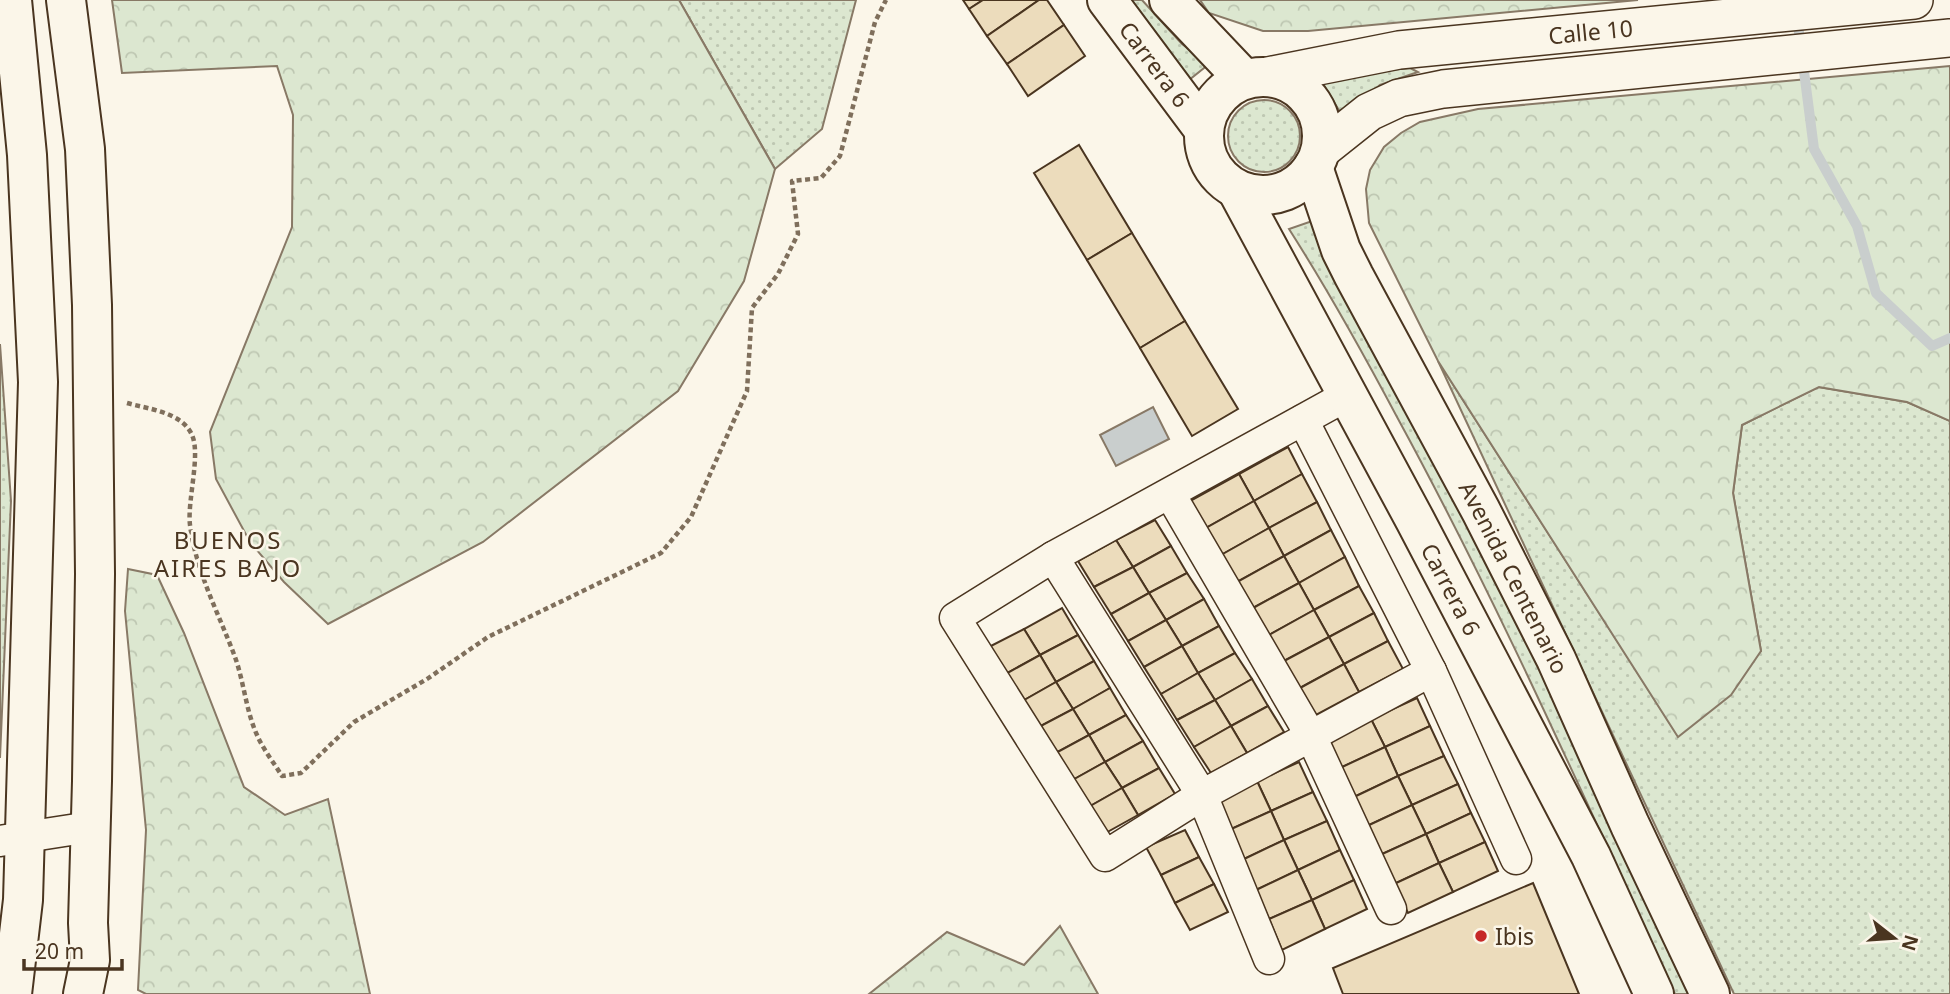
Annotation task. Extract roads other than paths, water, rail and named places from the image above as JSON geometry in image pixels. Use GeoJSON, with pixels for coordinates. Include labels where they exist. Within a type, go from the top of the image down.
{"type":"FeatureCollection","features":[{"type":"Feature","properties":{"kind":"main road"},"geometry":{"type":"LineString","coordinates":[[12,0],[27,155],[38,382],[13,839],[23,900],[12,994]]}},
{"type":"Feature","properties":{"kind":"main road"},"geometry":{"type":"LineString","coordinates":[[66,0],[85,149],[93,305],[95,574],[87,977]]}},
{"type":"Feature","properties":{"kind":"main road","name":"Carrera 6"},"geometry":{"type":"LineString","coordinates":[[1107,0],[1204,130]]}},
{"type":"Feature","properties":{"kind":"main road"},"geometry":{"type":"LineString","coordinates":[[1169,0],[1256,78]]}},
{"type":"Feature","properties":{"kind":"main road"},"geometry":{"type":"LineString","coordinates":[[1256,78],[1285,81],[1300,89],[1312,102],[1320,117],[1322,134],[1317,159],[1302,181],[1279,192],[1254,195],[1237,190],[1222,180],[1211,166],[1205,149],[1204,130],[1216,99],[1229,88],[1256,78]]}},
{"type":"Feature","properties":{"kind":"main road","name":"Avenida Centenario"},"geometry":{"type":"LineString","coordinates":[[1317,159],[1346,259],[1556,659],[1710,994]]}},
{"type":"Feature","properties":{"kind":"main road","name":"Carrera 6"},"geometry":{"type":"LineString","coordinates":[[1237,190],[1591,856],[1654,994]]}},
{"type":"Feature","properties":{"kind":"street","name":"Calle 10"},"geometry":{"type":"LineString","coordinates":[[1256,78],[1399,50],[1914,0]]}},
{"type":"Feature","properties":{"kind":"street","name":"Calle 10"},"geometry":{"type":"LineString","coordinates":[[1317,159],[1369,112],[1399,99],[1443,89],[1950,38]]}},
{"type":"Feature","properties":{"kind":"street"},"geometry":{"type":"LineString","coordinates":[[1346,396],[1053,557],[955,618],[1105,856],[1202,795],[1431,671]]}},
{"type":"Feature","properties":{"kind":"street"},"geometry":{"type":"LineString","coordinates":[[1303,420],[1431,671],[1516,859]]}},
{"type":"Feature","properties":{"kind":"street"},"geometry":{"type":"LineString","coordinates":[[1170,494],[1311,736],[1391,909]]}},
{"type":"Feature","properties":{"kind":"street"},"geometry":{"type":"LineString","coordinates":[[1053,557],[1202,795],[1269,959]]}},
{"type":"Feature","properties":{"kind":"street"},"geometry":{"type":"LineString","coordinates":[[13,839],[90,827]]}},
{"type":"Feature","properties":{"kind":"waterway"},"geometry":{"type":"LineString","coordinates":[[1797,17],[1814,149],[1857,226],[1876,293],[1932,346],[1950,338]]}},
{"type":"Feature","properties":{"kind":"place","name":"Ibis"},"geometry":{"type":"Point","coordinates":[1481,936]}},
{"type":"Feature","properties":{"kind":"district","name":"BUENOS AIRES BAJO"},"geometry":{"type":"Point","coordinates":[228,553]}}]}
